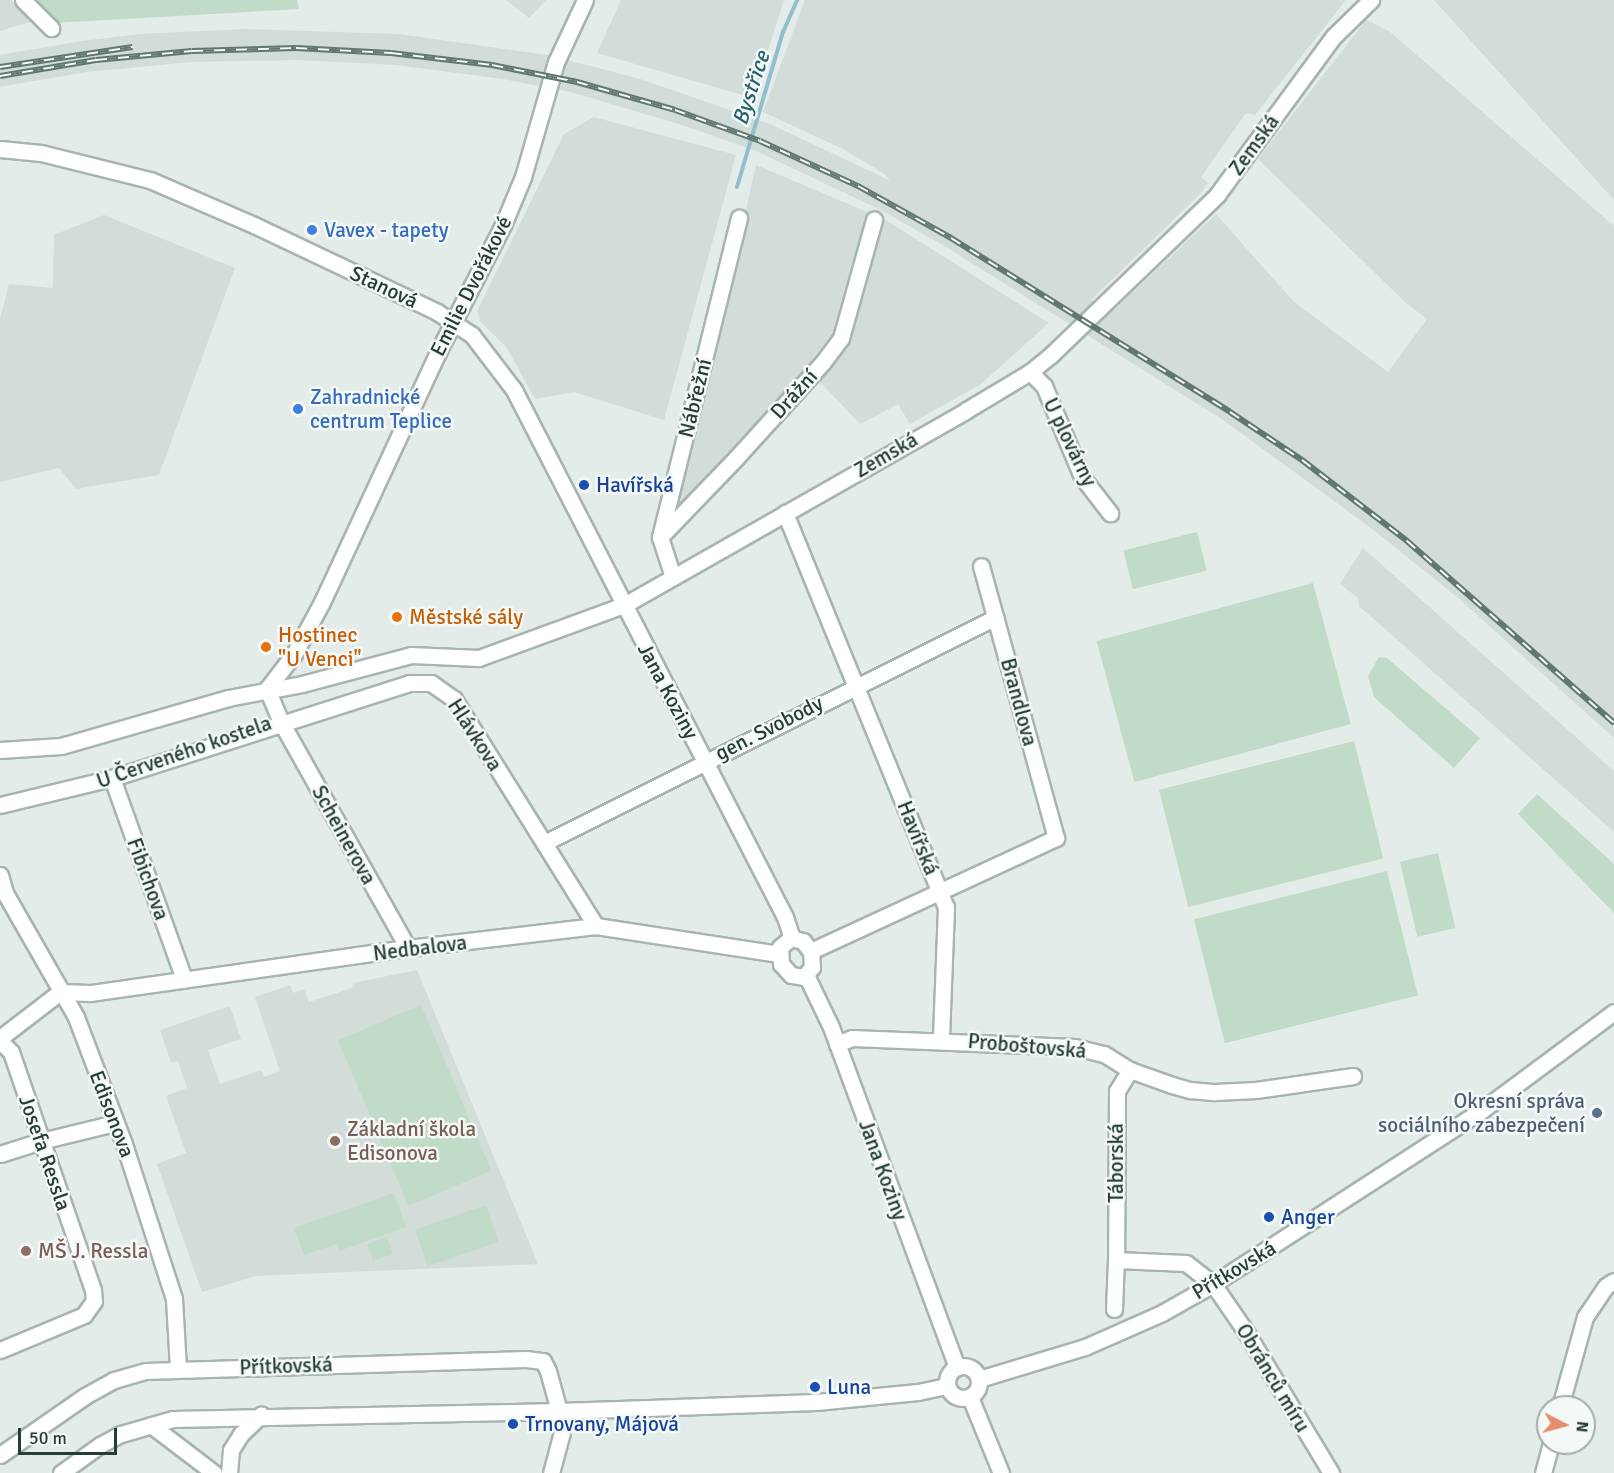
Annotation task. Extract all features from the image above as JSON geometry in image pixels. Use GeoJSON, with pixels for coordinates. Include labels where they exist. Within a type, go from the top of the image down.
{"type":"FeatureCollection","features":[{"type":"Feature","properties":{"kind":"street"},"geometry":{"type":"LineString","coordinates":[[23,0],[51,28]]}},
{"type":"Feature","properties":{"kind":"street","name":"Emilie Dvořákové"},"geometry":{"type":"LineString","coordinates":[[267,689],[294,654],[322,602],[438,352],[513,202],[556,62],[585,0]]}},
{"type":"Feature","properties":{"kind":"street","name":"Zemská"},"geometry":{"type":"LineString","coordinates":[[267,689],[319,680],[411,656],[479,658],[624,605],[1030,372],[1088,322],[1217,195],[1334,36],[1371,0]]}},
{"type":"Feature","properties":{"kind":"street","name":"Stanová"},"geometry":{"type":"LineString","coordinates":[[0,149],[52,155],[150,180],[254,225],[455,322],[483,346],[514,390],[624,605]]}},
{"type":"Feature","properties":{"kind":"street","name":"Nábřežní"},"geometry":{"type":"LineString","coordinates":[[660,537],[739,218]]}},
{"type":"Feature","properties":{"kind":"street","name":"Drážní"},"geometry":{"type":"LineString","coordinates":[[660,537],[736,458],[823,362],[841,338],[874,220]]}},
{"type":"Feature","properties":{"kind":"street","name":"U plovárny"},"geometry":{"type":"LineString","coordinates":[[1030,372],[1044,386],[1082,477],[1110,513]]}},
{"type":"Feature","properties":{"kind":"street","name":"Havířská"},"geometry":{"type":"LineString","coordinates":[[785,513],[946,907],[941,1040]]}},
{"type":"Feature","properties":{"kind":"street"},"geometry":{"type":"LineString","coordinates":[[660,537],[673,577]]}},
{"type":"Feature","properties":{"kind":"street","name":"Brandlova"},"geometry":{"type":"LineString","coordinates":[[939,891],[1056,838],[981,566]]}},
{"type":"Feature","properties":{"kind":"street","name":"Jana Koziny"},"geometry":{"type":"LineString","coordinates":[[624,605],[785,917],[792,938]]}},
{"type":"Feature","properties":{"kind":"street","name":"gen. Svobody"},"geometry":{"type":"LineString","coordinates":[[544,843],[856,684],[996,617]]}},
{"type":"Feature","properties":{"kind":"street","name":"Hlávkova"},"geometry":{"type":"LineString","coordinates":[[281,722],[408,683],[431,683],[454,699],[596,926]]}},
{"type":"Feature","properties":{"kind":"street","name":"U Červeného kostela"},"geometry":{"type":"LineString","coordinates":[[0,750],[61,746],[267,689],[281,722],[112,778],[0,805]]}},
{"type":"Feature","properties":{"kind":"street","name":"Scheinerova"},"geometry":{"type":"LineString","coordinates":[[281,722],[408,948]]}},
{"type":"Feature","properties":{"kind":"street","name":"Fibichova"},"geometry":{"type":"LineString","coordinates":[[112,778],[184,979]]}},
{"type":"Feature","properties":{"kind":"street","name":"Edisonova"},"geometry":{"type":"LineString","coordinates":[[0,876],[3,894],[76,1017],[124,1144],[174,1299],[178,1368]]}},
{"type":"Feature","properties":{"kind":"street"},"geometry":{"type":"LineString","coordinates":[[811,951],[939,891]]}},
{"type":"Feature","properties":{"kind":"street","name":"Nedbalova"},"geometry":{"type":"LineString","coordinates":[[60,992],[90,993],[408,948],[596,926],[779,954]]}},
{"type":"Feature","properties":{"kind":"street"},"geometry":{"type":"LineString","coordinates":[[792,938],[803,941],[811,951],[812,967],[806,975],[798,977],[788,973],[782,966],[779,954],[783,942],[792,938]]}},
{"type":"Feature","properties":{"kind":"street","name":"Jana Koziny"},"geometry":{"type":"LineString","coordinates":[[806,975],[837,1044],[957,1367]]}},
{"type":"Feature","properties":{"kind":"street"},"geometry":{"type":"LineString","coordinates":[[0,1040],[60,992]]}},
{"type":"Feature","properties":{"kind":"street","name":"Přítkovská"},"geometry":{"type":"LineString","coordinates":[[979,1379],[1085,1347],[1162,1313],[1214,1284],[1482,1110],[1614,1012]]}},
{"type":"Feature","properties":{"kind":"street","name":"Proboštovská"},"geometry":{"type":"LineString","coordinates":[[837,1044],[852,1038],[1075,1047],[1104,1054],[1130,1070],[1190,1090],[1215,1092],[1256,1090],[1353,1076]]}},
{"type":"Feature","properties":{"kind":"street","name":"Josefa Ressla"},"geometry":{"type":"LineString","coordinates":[[0,1040],[11,1052],[93,1290],[94,1301],[84,1315],[0,1350]]}},
{"type":"Feature","properties":{"kind":"street","name":"Táborská"},"geometry":{"type":"LineString","coordinates":[[1114,1309],[1117,1091],[1130,1070]]}},
{"type":"Feature","properties":{"kind":"street"},"geometry":{"type":"LineString","coordinates":[[0,1154],[41,1141],[115,1123]]}},
{"type":"Feature","properties":{"kind":"street"},"geometry":{"type":"LineString","coordinates":[[1116,1260],[1186,1263],[1214,1284]]}},
{"type":"Feature","properties":{"kind":"street"},"geometry":{"type":"LineString","coordinates":[[1563,1395],[1585,1317],[1606,1287],[1614,1281]]}},
{"type":"Feature","properties":{"kind":"street","name":"Obránců míru"},"geometry":{"type":"LineString","coordinates":[[1214,1284],[1332,1473]]}},
{"type":"Feature","properties":{"kind":"street","name":"Přítkovská"},"geometry":{"type":"LineString","coordinates":[[0,1455],[85,1396],[114,1380],[146,1371],[178,1368],[526,1359],[543,1361],[559,1411]]}},
{"type":"Feature","properties":{"kind":"street"},"geometry":{"type":"LineString","coordinates":[[957,1367],[973,1369],[979,1379],[978,1389],[970,1397],[954,1396],[947,1386],[948,1375],[957,1367]]}},
{"type":"Feature","properties":{"kind":"street"},"geometry":{"type":"LineString","coordinates":[[61,1473],[100,1445],[121,1434],[173,1419],[261,1415],[559,1411],[816,1402],[918,1392],[947,1386]]}},
{"type":"Feature","properties":{"kind":"street"},"geometry":{"type":"LineString","coordinates":[[970,1397],[1001,1473]]}},
{"type":"Feature","properties":{"kind":"street"},"geometry":{"type":"LineString","coordinates":[[551,1473],[562,1432],[559,1411]]}},
{"type":"Feature","properties":{"kind":"street"},"geometry":{"type":"LineString","coordinates":[[229,1473],[231,1450],[240,1434],[261,1415]]}},
{"type":"Feature","properties":{"kind":"street"},"geometry":{"type":"LineString","coordinates":[[151,1425],[214,1473]]}},
{"type":"Feature","properties":{"kind":"street"},"geometry":{"type":"LineString","coordinates":[[1542,1473],[1547,1455]]}},
{"type":"Feature","properties":{"kind":"shaded area"},"geometry":{"type":"Polygon","coordinates":[[[0,0],[11,0],[33,21],[0,31],[0,0]]]}},
{"type":"Feature","properties":{"kind":"shaded area"},"geometry":{"type":"Polygon","coordinates":[[[506,0],[546,0],[529,18],[506,0]]]}},
{"type":"Feature","properties":{"kind":"shaded area"},"geometry":{"type":"Polygon","coordinates":[[[621,0],[784,0],[753,98],[597,53],[621,0]]]}},
{"type":"Feature","properties":{"kind":"shaded area"},"geometry":{"type":"Polygon","coordinates":[[[805,0],[1346,0],[1255,115],[1246,113],[1201,177],[1208,183],[1201,193],[1091,300],[1111,313],[1216,214],[1293,301],[1388,372],[1427,319],[1406,303],[1258,159],[1366,20],[1389,31],[1614,226],[1614,738],[1457,597],[1371,528],[1223,420],[946,247],[881,210],[756,151],[682,125],[571,92],[503,79],[396,65],[297,60],[192,62],[86,72],[0,87],[0,55],[82,41],[140,34],[245,29],[399,34],[547,55],[637,78],[768,123],[891,181],[883,173],[843,149],[763,112],[805,0]]]}},
{"type":"Feature","properties":{"kind":"shaded area"},"geometry":{"type":"Polygon","coordinates":[[[1434,0],[1614,0],[1614,200],[1434,0]]]}},
{"type":"Feature","properties":{"kind":"shaded area"},"geometry":{"type":"Polygon","coordinates":[[[594,117],[736,155],[664,420],[574,392],[535,399],[507,348],[480,321],[477,311],[564,134],[594,117]]]}},
{"type":"Feature","properties":{"kind":"shaded area"},"geometry":{"type":"Polygon","coordinates":[[[756,165],[867,212],[832,334],[783,396],[679,505],[676,504],[713,357],[756,165]]]}},
{"type":"Feature","properties":{"kind":"shaded area"},"geometry":{"type":"Polygon","coordinates":[[[104,215],[235,268],[159,475],[76,489],[59,468],[0,482],[0,319],[9,284],[53,288],[54,235],[104,215]]]}},
{"type":"Feature","properties":{"kind":"shaded area"},"geometry":{"type":"Polygon","coordinates":[[[884,219],[1049,323],[981,384],[910,424],[898,404],[860,424],[818,380],[848,344],[884,219]]]}},
{"type":"Feature","properties":{"kind":"shaded area"},"geometry":{"type":"Polygon","coordinates":[[[1363,548],[1614,771],[1614,832],[1359,606],[1358,598],[1340,584],[1363,548]]]}},
{"type":"Feature","properties":{"kind":"shaded area","name":"Základní škola Edisonova"},"geometry":{"type":"Polygon","coordinates":[[[417,970],[538,1264],[256,1276],[202,1292],[157,1164],[186,1153],[167,1099],[168,1095],[187,1088],[178,1061],[171,1063],[160,1030],[230,1006],[241,1039],[208,1050],[220,1084],[261,1070],[264,1077],[280,1071],[255,997],[290,985],[293,993],[304,989],[309,1002],[352,988],[353,983],[417,970]]]}},
{"type":"Feature","properties":{"kind":"green space"},"geometry":{"type":"Polygon","coordinates":[[[29,0],[297,0],[299,9],[54,23],[29,0]]]}},
{"type":"Feature","properties":{"kind":"green space"},"geometry":{"type":"Polygon","coordinates":[[[1197,532],[1207,571],[1133,589],[1123,550],[1197,532]]]}},
{"type":"Feature","properties":{"kind":"green space"},"geometry":{"type":"Polygon","coordinates":[[[1313,583],[1351,724],[1134,782],[1097,641],[1313,583]]]}},
{"type":"Feature","properties":{"kind":"green space"},"geometry":{"type":"Polygon","coordinates":[[[1379,657],[1387,658],[1480,738],[1454,768],[1374,697],[1368,676],[1379,657]]]}},
{"type":"Feature","properties":{"kind":"green space"},"geometry":{"type":"Polygon","coordinates":[[[1354,741],[1383,858],[1188,907],[1159,790],[1354,741]]]}},
{"type":"Feature","properties":{"kind":"green space"},"geometry":{"type":"Polygon","coordinates":[[[1537,794],[1614,864],[1614,913],[1518,814],[1537,794]]]}},
{"type":"Feature","properties":{"kind":"green space"},"geometry":{"type":"Polygon","coordinates":[[[1438,853],[1455,928],[1417,937],[1400,862],[1438,853]]]}},
{"type":"Feature","properties":{"kind":"green space"},"geometry":{"type":"Polygon","coordinates":[[[1387,871],[1418,995],[1225,1043],[1194,919],[1387,871]]]}},
{"type":"Feature","properties":{"kind":"green space"},"geometry":{"type":"Polygon","coordinates":[[[421,1005],[491,1171],[408,1206],[338,1040],[421,1005]]]}},
{"type":"Feature","properties":{"kind":"green space"},"geometry":{"type":"Polygon","coordinates":[[[394,1193],[406,1227],[339,1251],[336,1244],[304,1255],[294,1228],[394,1193]]]}},
{"type":"Feature","properties":{"kind":"green space"},"geometry":{"type":"Polygon","coordinates":[[[486,1205],[499,1242],[428,1266],[415,1229],[486,1205]]]}},
{"type":"Feature","properties":{"kind":"green space"},"geometry":{"type":"Polygon","coordinates":[[[387,1237],[393,1254],[373,1261],[367,1244],[387,1237]]]}},
{"type":"Feature","properties":{"kind":"waterway","name":"Bystřice"},"geometry":{"type":"LineString","coordinates":[[737,187],[783,32],[797,0]]}},
{"type":"Feature","properties":{"kind":"railway"},"geometry":{"type":"LineString","coordinates":[[0,67],[132,47]]}},
{"type":"Feature","properties":{"kind":"railway"},"geometry":{"type":"LineString","coordinates":[[0,76],[96,60],[192,51],[296,48],[391,53],[492,65],[577,82],[675,110],[760,141],[858,186],[951,238],[1230,412],[1302,460],[1407,541],[1614,723]]}},
{"type":"Feature","properties":{"kind":"place","name":"Vavex - tapety"},"geometry":{"type":"Point","coordinates":[312,230]}},
{"type":"Feature","properties":{"kind":"place","name":"Zahradnické centrum Teplice"},"geometry":{"type":"Point","coordinates":[298,409]}},
{"type":"Feature","properties":{"kind":"place","name":"Havířská"},"geometry":{"type":"Point","coordinates":[584,485]}},
{"type":"Feature","properties":{"kind":"place","name":"Městské sály"},"geometry":{"type":"Point","coordinates":[397,617]}},
{"type":"Feature","properties":{"kind":"place","name":"Hostinec \"U Venci\""},"geometry":{"type":"Point","coordinates":[266,647]}},
{"type":"Feature","properties":{"kind":"place","name":"Okresní správa sociálního zabezpečení"},"geometry":{"type":"Point","coordinates":[1597,1113]}},
{"type":"Feature","properties":{"kind":"place","name":"Základní škola Edisonova"},"geometry":{"type":"Point","coordinates":[335,1141]}},
{"type":"Feature","properties":{"kind":"place","name":"Anger"},"geometry":{"type":"Point","coordinates":[1269,1217]}},
{"type":"Feature","properties":{"kind":"place","name":"MŠ J. Ressla"},"geometry":{"type":"Point","coordinates":[26,1251]}},
{"type":"Feature","properties":{"kind":"place","name":"Luna"},"geometry":{"type":"Point","coordinates":[815,1387]}},
{"type":"Feature","properties":{"kind":"place","name":"Trnovany, Májová"},"geometry":{"type":"Point","coordinates":[513,1424]}}]}
